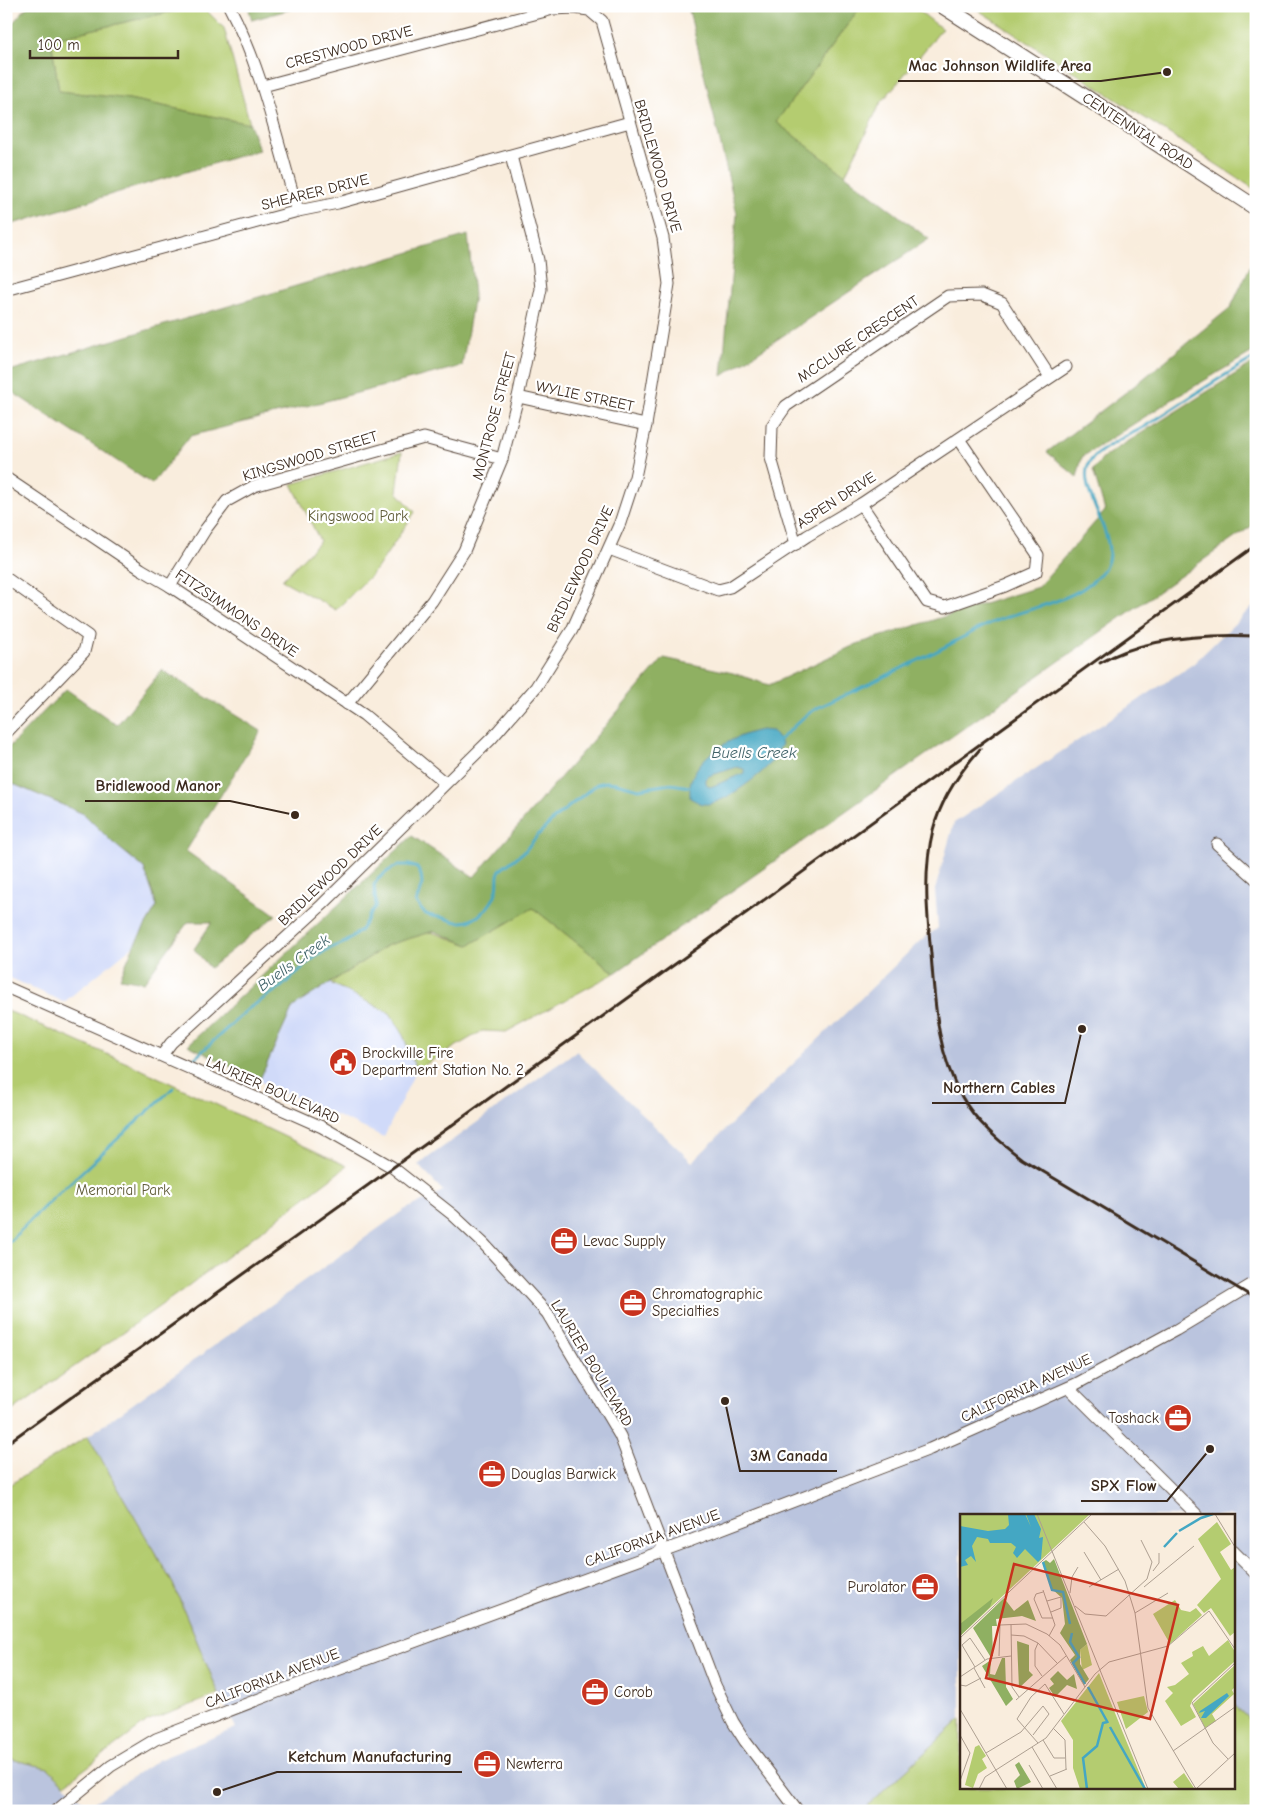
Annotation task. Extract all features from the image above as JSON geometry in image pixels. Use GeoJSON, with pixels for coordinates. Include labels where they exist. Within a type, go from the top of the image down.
{"type":"FeatureCollection","features":[{"type":"Feature","properties":{"kind":"main road","name":"CENTENNIAL ROAD"},"geometry":{"type":"LineString","coordinates":[[943,6],[1256,208]]}},
{"type":"Feature","properties":{"kind":"street"},"geometry":{"type":"LineString","coordinates":[[229,6],[239,24],[263,86],[298,211]]}},
{"type":"Feature","properties":{"kind":"street","name":"CRESTWOOD DRIVE"},"geometry":{"type":"LineString","coordinates":[[263,86],[553,9],[574,8],[589,10]]}},
{"type":"Feature","properties":{"kind":"street","name":"BRIDLEWOOD DRIVE"},"geometry":{"type":"LineString","coordinates":[[162,1055],[171,1043],[322,905],[492,738],[536,687],[572,630],[620,523],[635,477],[646,425],[669,284],[663,238],[602,21],[589,10]]}},
{"type":"Feature","properties":{"kind":"street","name":"SHEARER DRIVE"},"geometry":{"type":"LineString","coordinates":[[6,290],[298,211],[338,203],[630,122]]}},
{"type":"Feature","properties":{"kind":"street","name":"MONTROSE STREET"},"geometry":{"type":"LineString","coordinates":[[347,704],[432,600],[464,551],[502,459],[518,397],[541,289],[538,260],[511,156]]}},
{"type":"Feature","properties":{"kind":"street","name":"MCCLURE CRESCENT"},"geometry":{"type":"LineString","coordinates":[[796,544],[771,458],[772,426],[786,406],[948,296],[982,295],[1002,303],[1050,377]]}},
{"type":"Feature","properties":{"kind":"street","name":"ASPEN DRIVE"},"geometry":{"type":"LineString","coordinates":[[608,549],[718,590],[738,584],[743,578],[861,504],[1066,367]]}},
{"type":"Feature","properties":{"kind":"street","name":"WYLIE STREET"},"geometry":{"type":"LineString","coordinates":[[518,397],[646,425]]}},
{"type":"Feature","properties":{"kind":"street","name":"KINGSWOOD STREET"},"geometry":{"type":"LineString","coordinates":[[170,586],[205,530],[227,501],[254,486],[424,438],[502,459]]}},
{"type":"Feature","properties":{"kind":"street"},"geometry":{"type":"LineString","coordinates":[[861,504],[926,602],[945,607],[1005,586],[1036,572],[1038,554],[959,438]]}},
{"type":"Feature","properties":{"kind":"street","name":"FITZSIMMONS DRIVE"},"geometry":{"type":"LineString","coordinates":[[6,478],[364,715],[445,783]]}},
{"type":"Feature","properties":{"kind":"street"},"geometry":{"type":"LineString","coordinates":[[6,578],[88,636],[84,652],[6,733]]}},
{"type":"Feature","properties":{"kind":"street"},"geometry":{"type":"LineString","coordinates":[[1217,844],[1256,879]]}},
{"type":"Feature","properties":{"kind":"street","name":"LAURIER BOULEVARD"},"geometry":{"type":"LineString","coordinates":[[6,987],[322,1127],[392,1167],[445,1209],[484,1244],[547,1313],[620,1436],[715,1685],[733,1722],[798,1811]]}},
{"type":"Feature","properties":{"kind":"street","name":"CALIFORNIA AVENUE"},"geometry":{"type":"LineString","coordinates":[[56,1811],[111,1766],[156,1739],[280,1690],[663,1550],[930,1449],[1069,1388],[1176,1330],[1256,1282]]}},
{"type":"Feature","properties":{"kind":"street"},"geometry":{"type":"LineString","coordinates":[[1069,1388],[1196,1514]]}},
{"type":"Feature","properties":{"kind":"street"},"geometry":{"type":"LineString","coordinates":[[1234,1552],[1256,1574]]}},
{"type":"Feature","properties":{"kind":"shaded area"},"geometry":{"type":"Polygon","coordinates":[[[1256,603],[1256,1811],[6,1811],[6,1758],[48,1768],[88,1806],[158,1760],[236,1728],[219,1694],[173,1584],[88,1436],[404,1210],[443,1191],[418,1165],[576,1051],[692,1162],[920,941],[938,928],[935,890],[954,823],[1193,664],[1256,603]]]}},
{"type":"Feature","properties":{"kind":"shaded area"},"geometry":{"type":"Polygon","coordinates":[[[6,781],[84,814],[144,868],[157,906],[134,945],[64,1002],[6,976],[6,781]]]}},
{"type":"Feature","properties":{"kind":"shaded area"},"geometry":{"type":"Polygon","coordinates":[[[330,983],[390,1013],[402,1032],[416,1070],[384,1137],[259,1081],[293,1007],[330,983]]]}},
{"type":"Feature","properties":{"kind":"green space"},"geometry":{"type":"Polygon","coordinates":[[[28,6],[196,6],[51,39],[59,91],[129,99],[250,124],[259,150],[6,226],[6,30],[28,6]]]}},
{"type":"Feature","properties":{"kind":"green space"},"geometry":{"type":"Polygon","coordinates":[[[202,6],[224,28],[250,124],[129,99],[59,91],[51,39],[202,6]]]}},
{"type":"Feature","properties":{"kind":"green space"},"geometry":{"type":"Polygon","coordinates":[[[248,6],[302,6],[252,20],[248,6]]]}},
{"type":"Feature","properties":{"kind":"green space"},"geometry":{"type":"Polygon","coordinates":[[[688,6],[861,6],[776,122],[929,239],[722,376],[737,214],[688,6]]]}},
{"type":"Feature","properties":{"kind":"green space"},"geometry":{"type":"Polygon","coordinates":[[[861,6],[913,6],[942,29],[880,104],[845,175],[776,122],[861,6]]]}},
{"type":"Feature","properties":{"kind":"green space"},"geometry":{"type":"Polygon","coordinates":[[[972,6],[1256,6],[1256,190],[972,6]]]}},
{"type":"Feature","properties":{"kind":"green space"},"geometry":{"type":"Polygon","coordinates":[[[468,235],[474,295],[462,366],[190,436],[152,484],[6,388],[6,372],[468,235]]]}},
{"type":"Feature","properties":{"kind":"green space"},"geometry":{"type":"Polygon","coordinates":[[[1256,254],[1256,350],[1168,402],[1082,457],[1077,477],[1047,452],[1138,383],[1231,307],[1256,254]]]}},
{"type":"Feature","properties":{"kind":"green space"},"geometry":{"type":"Polygon","coordinates":[[[1256,361],[1256,523],[615,973],[533,908],[469,945],[434,931],[388,945],[293,1007],[259,1081],[188,1045],[412,836],[474,877],[664,658],[733,673],[769,685],[857,644],[1038,587],[1105,511],[1093,470],[1105,456],[1256,361]]]}},
{"type":"Feature","properties":{"kind":"green space","name":"Kingswood Park"},"geometry":{"type":"Polygon","coordinates":[[[402,452],[397,492],[415,512],[376,570],[336,610],[282,580],[320,541],[292,484],[402,452]]]}},
{"type":"Feature","properties":{"kind":"green space"},"geometry":{"type":"Polygon","coordinates":[[[162,670],[261,731],[186,851],[276,915],[210,968],[194,949],[212,922],[188,922],[144,982],[120,978],[134,945],[157,906],[144,868],[112,842],[84,814],[6,781],[6,750],[66,689],[117,725],[162,670]]]}},
{"type":"Feature","properties":{"kind":"green space"},"geometry":{"type":"Polygon","coordinates":[[[533,908],[615,973],[506,1032],[482,1031],[416,1070],[402,1032],[390,1013],[330,983],[388,945],[431,932],[469,945],[533,908]]]}},
{"type":"Feature","properties":{"kind":"green space","name":"Memorial Park"},"geometry":{"type":"Polygon","coordinates":[[[6,1010],[134,1066],[347,1166],[184,1289],[6,1415],[6,1010]]]}},
{"type":"Feature","properties":{"kind":"green space"},"geometry":{"type":"Polygon","coordinates":[[[88,1436],[173,1584],[219,1694],[147,1722],[65,1784],[48,1768],[6,1758],[6,1487],[88,1436]]]}},
{"type":"Feature","properties":{"kind":"green space"},"geometry":{"type":"Polygon","coordinates":[[[1234,1705],[1256,1726],[1256,1811],[862,1811],[960,1720],[960,1790],[1234,1790],[1234,1705]]]}},
{"type":"Feature","properties":{"kind":"water","name":"Buells Creek"},"geometry":{"type":"Polygon","coordinates":[[[761,730],[772,731],[782,744],[770,764],[741,788],[723,799],[703,804],[690,798],[691,780],[703,760],[721,746],[751,732],[761,730]],[[737,767],[709,776],[706,779],[706,783],[709,787],[713,786],[744,773],[744,769],[737,767]]]}},
{"type":"Feature","properties":{"kind":"waterway"},"geometry":{"type":"LineString","coordinates":[[779,740],[805,716],[817,708],[919,660],[987,625],[1066,597],[1094,581],[1104,569],[1109,558],[1105,531],[1086,477],[1090,461],[1106,447],[1144,427],[1256,357]]}},
{"type":"Feature","properties":{"kind":"waterway","name":"Buells Creek"},"geometry":{"type":"LineString","coordinates":[[194,1059],[248,1009],[281,987],[311,960],[328,949],[346,942],[361,930],[376,905],[374,885],[388,871],[399,865],[409,865],[417,868],[421,875],[422,884],[416,902],[422,911],[431,916],[457,922],[466,922],[483,912],[492,901],[497,889],[500,870],[525,851],[556,817],[597,784],[606,782],[616,783],[639,789],[670,784],[691,787]]}},
{"type":"Feature","properties":{"kind":"waterway","name":"Buells Creek"},"geometry":{"type":"LineString","coordinates":[[6,1245],[48,1203],[173,1088]]}},
{"type":"Feature","properties":{"kind":"railway"},"geometry":{"type":"LineString","coordinates":[[6,1444],[448,1128],[1256,545]]}},
{"type":"Feature","properties":{"kind":"railway"},"geometry":{"type":"LineString","coordinates":[[1100,663],[1136,648],[1176,639],[1256,636]]}},
{"type":"Feature","properties":{"kind":"railway"},"geometry":{"type":"LineString","coordinates":[[980,749],[958,777],[936,819],[930,845],[927,876],[928,923],[939,1028],[947,1063],[962,1097],[981,1123],[1022,1159],[1256,1299]]}},
{"type":"Feature","properties":{"kind":"place","name":"Mac Johnson Wildlife Area"},"geometry":{"type":"Point","coordinates":[1167,72]}},
{"type":"Feature","properties":{"kind":"place","name":"Bridlewood Manor"},"geometry":{"type":"Point","coordinates":[295,815]}},
{"type":"Feature","properties":{"kind":"place","name":"Northern Cables"},"geometry":{"type":"Point","coordinates":[1082,1029]}},
{"type":"Feature","properties":{"kind":"place","name":"Brockville Fire Department Station No. 2"},"geometry":{"type":"Point","coordinates":[343,1062]}},
{"type":"Feature","properties":{"kind":"place","name":"Levac Supply"},"geometry":{"type":"Point","coordinates":[564,1241]}},
{"type":"Feature","properties":{"kind":"place","name":"Chromatographic Specialties"},"geometry":{"type":"Point","coordinates":[633,1303]}},
{"type":"Feature","properties":{"kind":"place","name":"3M Canada"},"geometry":{"type":"Point","coordinates":[725,1401]}},
{"type":"Feature","properties":{"kind":"place","name":"Toshack"},"geometry":{"type":"Point","coordinates":[1178,1418]}},
{"type":"Feature","properties":{"kind":"place","name":"SPX Flow"},"geometry":{"type":"Point","coordinates":[1210,1449]}},
{"type":"Feature","properties":{"kind":"place","name":"Douglas Barwick"},"geometry":{"type":"Point","coordinates":[492,1474]}},
{"type":"Feature","properties":{"kind":"place","name":"Purolator"},"geometry":{"type":"Point","coordinates":[925,1587]}},
{"type":"Feature","properties":{"kind":"place","name":"Corob"},"geometry":{"type":"Point","coordinates":[595,1692]}},
{"type":"Feature","properties":{"kind":"place","name":"Newterra"},"geometry":{"type":"Point","coordinates":[487,1764]}},
{"type":"Feature","properties":{"kind":"place","name":"Ketchum Manufacturing"},"geometry":{"type":"Point","coordinates":[217,1792]}}]}
